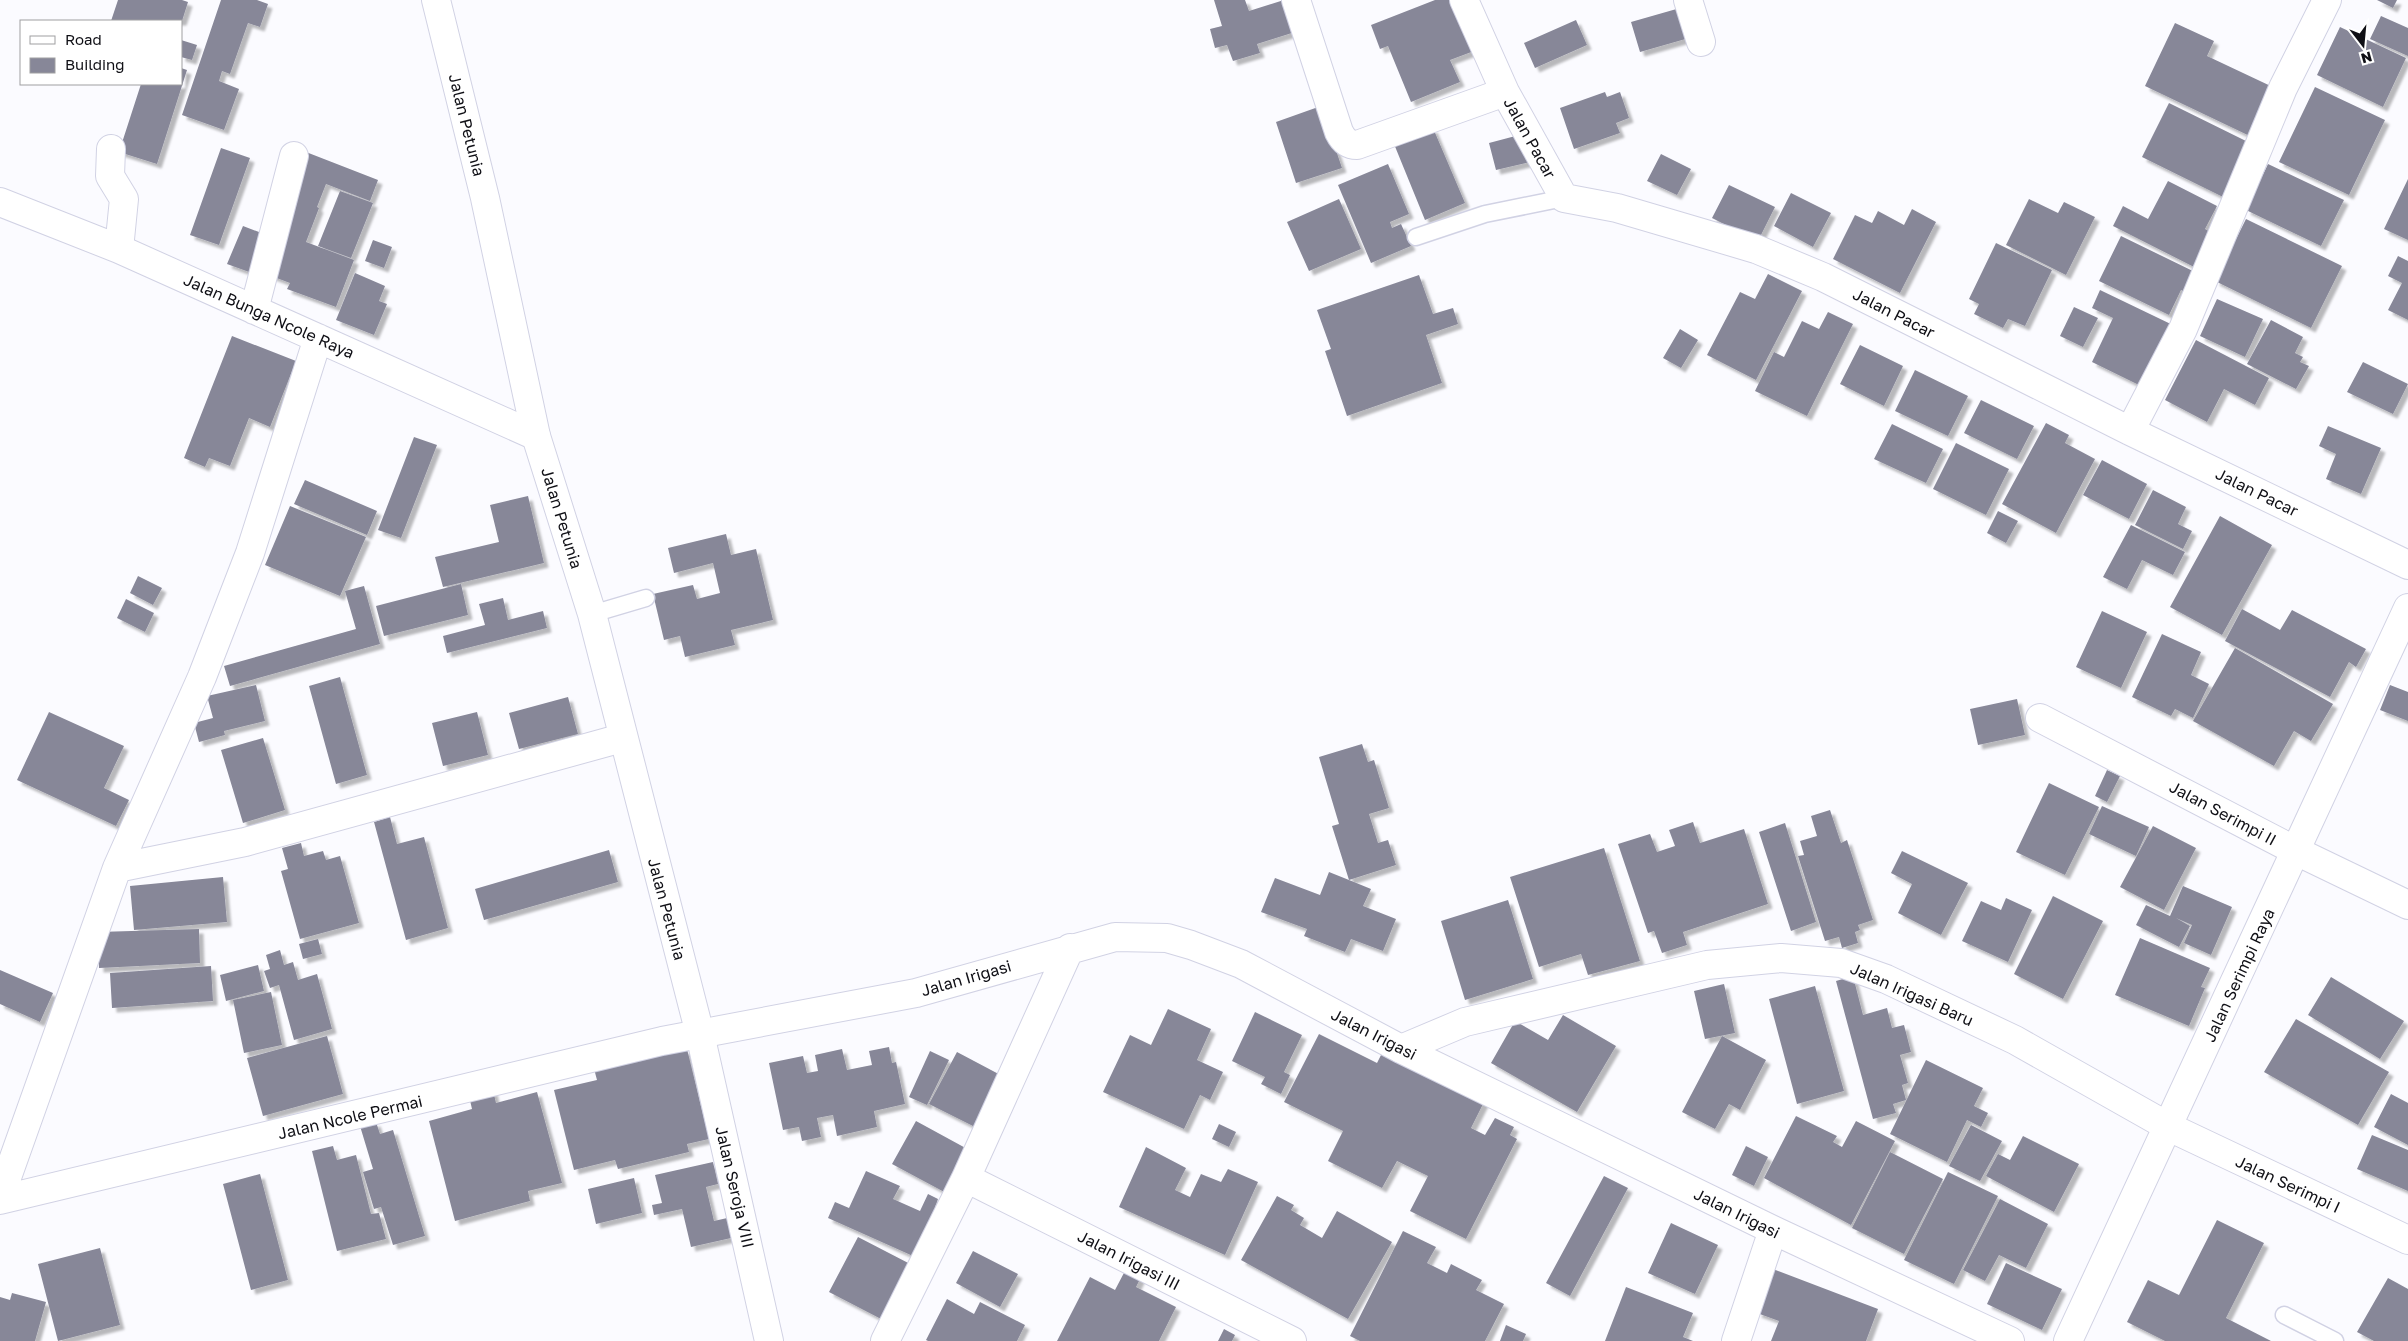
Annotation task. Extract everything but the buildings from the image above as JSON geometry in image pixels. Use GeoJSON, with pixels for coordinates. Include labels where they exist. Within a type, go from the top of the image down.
{"type":"FeatureCollection","features":[{"type":"Feature","properties":{"kind":"street","name":"Jalan Petunia"},"geometry":{"type":"LineString","coordinates":[[436,0],[485,198],[536,436],[592,614],[622,738],[700,1034]]}},
{"type":"Feature","properties":{"kind":"street"},"geometry":{"type":"LineString","coordinates":[[1296,0],[1339,132],[1346,142],[1351,145],[1357,145],[1505,92]]}},
{"type":"Feature","properties":{"kind":"street","name":"Jalan Pacar"},"geometry":{"type":"LineString","coordinates":[[1464,0],[1505,92],[1564,198],[1616,208],[1756,249],[1823,277],[2130,431],[2408,565]]}},
{"type":"Feature","properties":{"kind":"street"},"geometry":{"type":"LineString","coordinates":[[1688,0],[1701,42]]}},
{"type":"Feature","properties":{"kind":"street"},"geometry":{"type":"LineString","coordinates":[[2130,431],[2183,329],[2283,88],[2327,0]]}},
{"type":"Feature","properties":{"kind":"street"},"geometry":{"type":"LineString","coordinates":[[111,149],[110,176],[124,199],[119,249]]}},
{"type":"Feature","properties":{"kind":"street"},"geometry":{"type":"LineString","coordinates":[[254,310],[294,156]]}},
{"type":"Feature","properties":{"kind":"street","name":"Jalan Bunga Ncole Raya"},"geometry":{"type":"LineString","coordinates":[[0,202],[119,249],[536,436]]}},
{"type":"Feature","properties":{"kind":"street"},"geometry":{"type":"LineString","coordinates":[[0,1198],[117,868],[202,676],[250,553],[318,338]]}},
{"type":"Feature","properties":{"kind":"street","name":"Jalan Serimpi Raya"},"geometry":{"type":"LineString","coordinates":[[2068,1341],[2169,1127],[2408,608]]}},
{"type":"Feature","properties":{"kind":"street","name":"Jalan Serimpi II"},"geometry":{"type":"LineString","coordinates":[[2040,718],[2296,851],[2408,905]]}},
{"type":"Feature","properties":{"kind":"street"},"geometry":{"type":"LineString","coordinates":[[117,868],[245,842],[622,738]]}},
{"type":"Feature","properties":{"kind":"street","name":"Jalan Irigasi"},"geometry":{"type":"LineString","coordinates":[[700,1034],[916,993],[1070,948],[1115,937],[1166,938],[1191,945],[1241,964],[1401,1048],[1773,1230],[2010,1341]]}},
{"type":"Feature","properties":{"kind":"street"},"geometry":{"type":"LineString","coordinates":[[885,1341],[966,1178],[1070,948]]}},
{"type":"Feature","properties":{"kind":"street","name":"Jalan Irigasi Baru"},"geometry":{"type":"LineString","coordinates":[[1401,1048],[1465,1022],[1708,965],[1781,958],[1841,963],[1886,979],[2015,1040],[2169,1127]]}},
{"type":"Feature","properties":{"kind":"street","name":"Jalan Ncole Permai"},"geometry":{"type":"LineString","coordinates":[[0,1198],[700,1034]]}},
{"type":"Feature","properties":{"kind":"street","name":"Jalan Seroja VIII"},"geometry":{"type":"LineString","coordinates":[[700,1034],[769,1341]]}},
{"type":"Feature","properties":{"kind":"street","name":"Jalan Serimpi I"},"geometry":{"type":"LineString","coordinates":[[2169,1127],[2408,1240]]}},
{"type":"Feature","properties":{"kind":"street","name":"Jalan Irigasi III"},"geometry":{"type":"LineString","coordinates":[[966,1178],[1292,1341]]}},
{"type":"Feature","properties":{"kind":"street"},"geometry":{"type":"LineString","coordinates":[[1736,1341],[1773,1230]]}},
{"type":"Feature","properties":{"kind":"lane"},"geometry":{"type":"LineString","coordinates":[[1416,237],[1485,214],[1564,198]]}},
{"type":"Feature","properties":{"kind":"lane"},"geometry":{"type":"LineString","coordinates":[[592,614],[646,598]]}},
{"type":"Feature","properties":{"kind":"lane"},"geometry":{"type":"LineString","coordinates":[[2284,1315],[2335,1341]]}}]}
